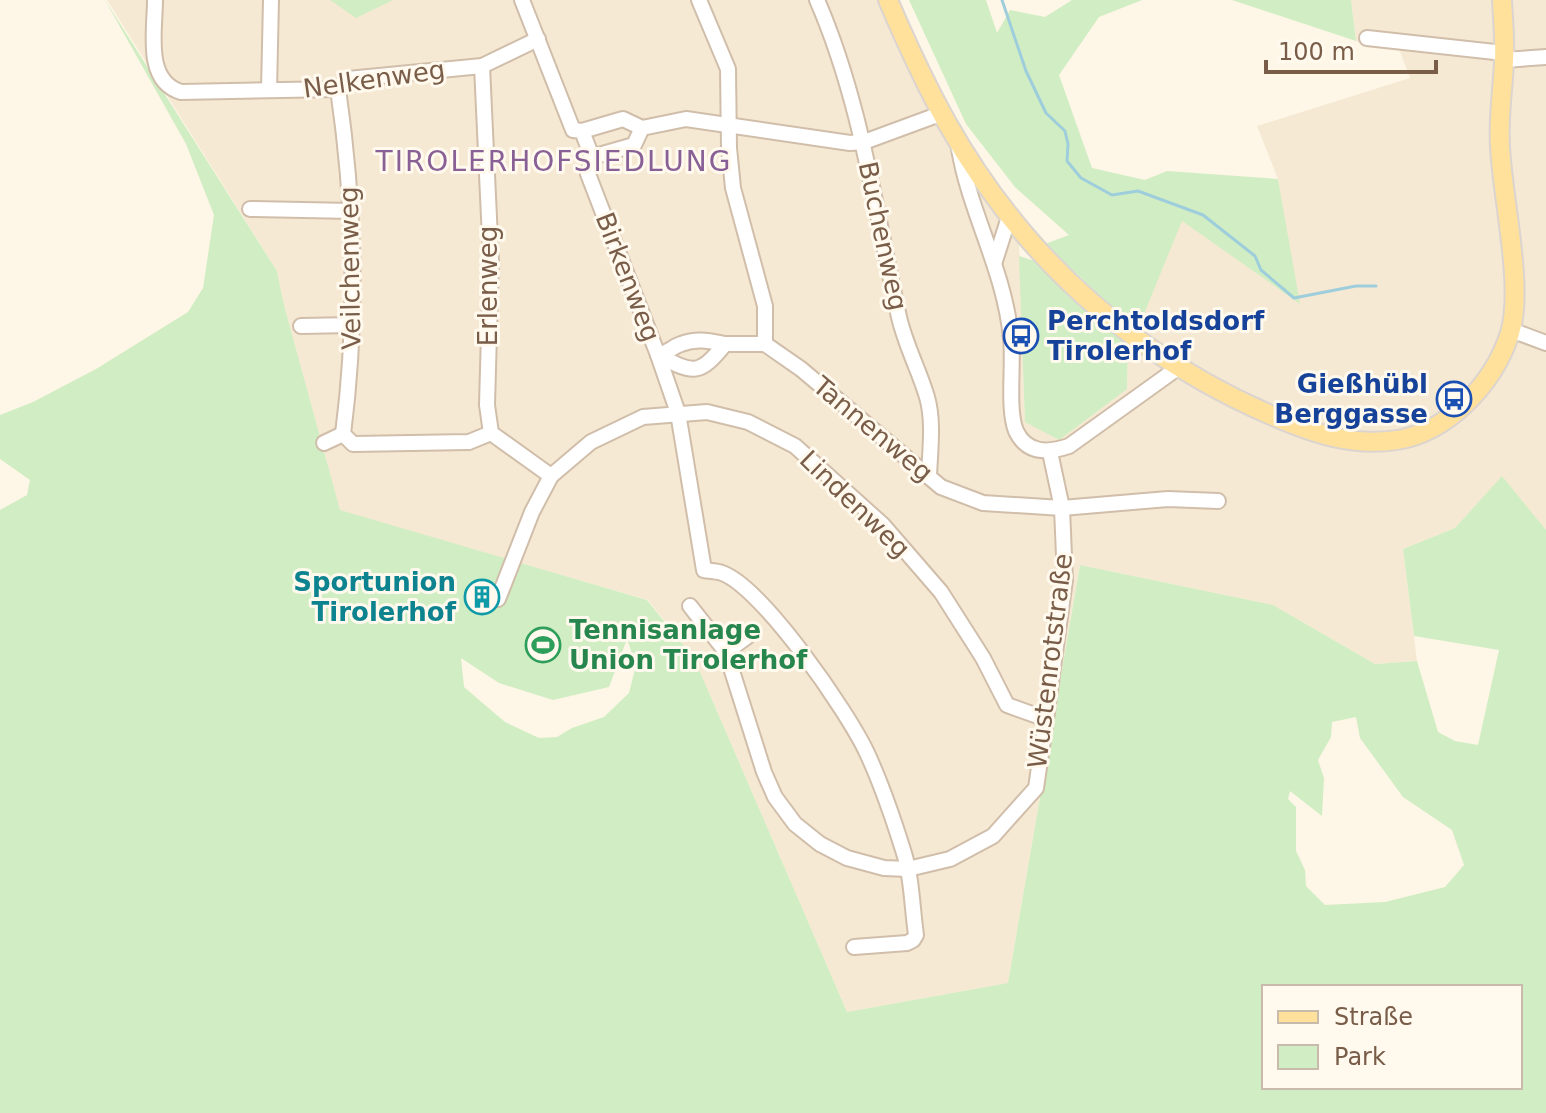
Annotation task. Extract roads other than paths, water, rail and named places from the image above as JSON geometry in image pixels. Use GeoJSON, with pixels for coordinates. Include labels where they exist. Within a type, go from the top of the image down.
{"type":"FeatureCollection","features":[{"type":"Feature","properties":{"kind":"main road"},"geometry":{"type":"LineString","coordinates":[[888,0],[940,114],[959,147],[1009,217],[1045,258],[1096,306],[1179,367],[1235,398],[1319,435],[1372,442],[1398,440],[1448,421],[1485,382],[1511,330],[1513,285],[1500,147],[1504,56],[1502,0]]}},
{"type":"Feature","properties":{"kind":"street","name":"Nelkenweg"},"geometry":{"type":"LineString","coordinates":[[155,0],[155,65],[161,77],[181,92],[338,89],[348,79],[482,66],[538,39]]}},
{"type":"Feature","properties":{"kind":"street"},"geometry":{"type":"LineString","coordinates":[[269,90],[271,0]]}},
{"type":"Feature","properties":{"kind":"street","name":"Birkenweg"},"geometry":{"type":"LineString","coordinates":[[522,0],[573,130],[582,131],[592,157],[588,174],[678,413],[704,570],[723,573],[739,584],[770,615],[826,685],[868,754],[908,869]]}},
{"type":"Feature","properties":{"kind":"street"},"geometry":{"type":"LineString","coordinates":[[658,355],[668,354],[677,345],[703,339],[725,344],[765,344],[765,306],[733,188],[728,69],[699,0]]}},
{"type":"Feature","properties":{"kind":"street","name":"Buchenweg"},"geometry":{"type":"LineString","coordinates":[[817,0],[834,38],[864,142],[900,321],[929,400],[929,476]]}},
{"type":"Feature","properties":{"kind":"street"},"geometry":{"type":"LineString","coordinates":[[1367,38],[1504,56],[1546,57]]}},
{"type":"Feature","properties":{"kind":"street","name":"Erlenweg"},"geometry":{"type":"LineString","coordinates":[[482,66],[491,261],[487,405],[491,433]]}},
{"type":"Feature","properties":{"kind":"street","name":"Veilchenweg"},"geometry":{"type":"LineString","coordinates":[[338,89],[352,211],[353,325],[348,439]]}},
{"type":"Feature","properties":{"kind":"street"},"geometry":{"type":"LineString","coordinates":[[582,131],[623,119],[642,128],[686,119],[850,143],[864,142],[940,114]]}},
{"type":"Feature","properties":{"kind":"street"},"geometry":{"type":"LineString","coordinates":[[592,157],[634,145],[642,128]]}},
{"type":"Feature","properties":{"kind":"street"},"geometry":{"type":"LineString","coordinates":[[959,147],[969,194],[995,261],[1011,337],[1013,418],[1016,430],[1031,448],[1050,452],[1069,446],[1179,367]]}},
{"type":"Feature","properties":{"kind":"street"},"geometry":{"type":"LineString","coordinates":[[250,209],[352,211]]}},
{"type":"Feature","properties":{"kind":"street"},"geometry":{"type":"LineString","coordinates":[[995,261],[1009,217]]}},
{"type":"Feature","properties":{"kind":"street"},"geometry":{"type":"LineString","coordinates":[[301,326],[353,325]]}},
{"type":"Feature","properties":{"kind":"street"},"geometry":{"type":"LineString","coordinates":[[1511,330],[1546,343]]}},
{"type":"Feature","properties":{"kind":"street"},"geometry":{"type":"LineString","coordinates":[[658,355],[686,370],[708,365],[725,344]]}},
{"type":"Feature","properties":{"kind":"street","name":"Tannenweg"},"geometry":{"type":"LineString","coordinates":[[765,344],[801,369],[941,487],[983,503],[1062,508],[1168,499],[1218,501]]}},
{"type":"Feature","properties":{"kind":"street","name":"Lindenweg"},"geometry":{"type":"LineString","coordinates":[[498,599],[532,512],[551,476],[591,442],[643,417],[707,412],[748,422],[795,446],[816,463],[883,525],[941,592],[983,658],[1007,705],[1046,719]]}},
{"type":"Feature","properties":{"kind":"street"},"geometry":{"type":"LineString","coordinates":[[324,443],[348,439],[469,442],[491,433],[551,476]]}},
{"type":"Feature","properties":{"kind":"street","name":"Wüstenrotstraße"},"geometry":{"type":"LineString","coordinates":[[690,606],[726,652],[764,772],[775,797],[795,824],[820,844],[847,858],[884,868],[908,869],[950,859],[993,836],[1036,788],[1065,580],[1062,508],[1050,452]]}},
{"type":"Feature","properties":{"kind":"street"},"geometry":{"type":"LineString","coordinates":[[726,652],[748,636]]}},
{"type":"Feature","properties":{"kind":"street"},"geometry":{"type":"LineString","coordinates":[[854,947],[913,940],[916,935],[908,869]]}},
{"type":"Feature","properties":{"kind":"waterway"},"geometry":{"type":"LineString","coordinates":[[1002,0],[1026,71],[1046,113],[1065,131],[1067,161],[1081,178],[1112,195],[1138,191],[1203,215],[1255,256],[1261,270],[1294,298],[1356,286],[1376,286]]}},
{"type":"Feature","properties":{"kind":"place","name":"Perchtoldsdorf Tirolerhof"},"geometry":{"type":"Point","coordinates":[1021,336]}},
{"type":"Feature","properties":{"kind":"place","name":"Gießhübl Berggasse"},"geometry":{"type":"Point","coordinates":[1454,399]}},
{"type":"Feature","properties":{"kind":"place","name":"Sportunion Tirolerhof"},"geometry":{"type":"Point","coordinates":[482,597]}},
{"type":"Feature","properties":{"kind":"place","name":"Tennisanlage Union Tirolerhof"},"geometry":{"type":"Point","coordinates":[543,645]}},
{"type":"Feature","properties":{"kind":"district","name":"TIROLERHOFSIEDLUNG"},"geometry":{"type":"Point","coordinates":[554,161]}}]}
